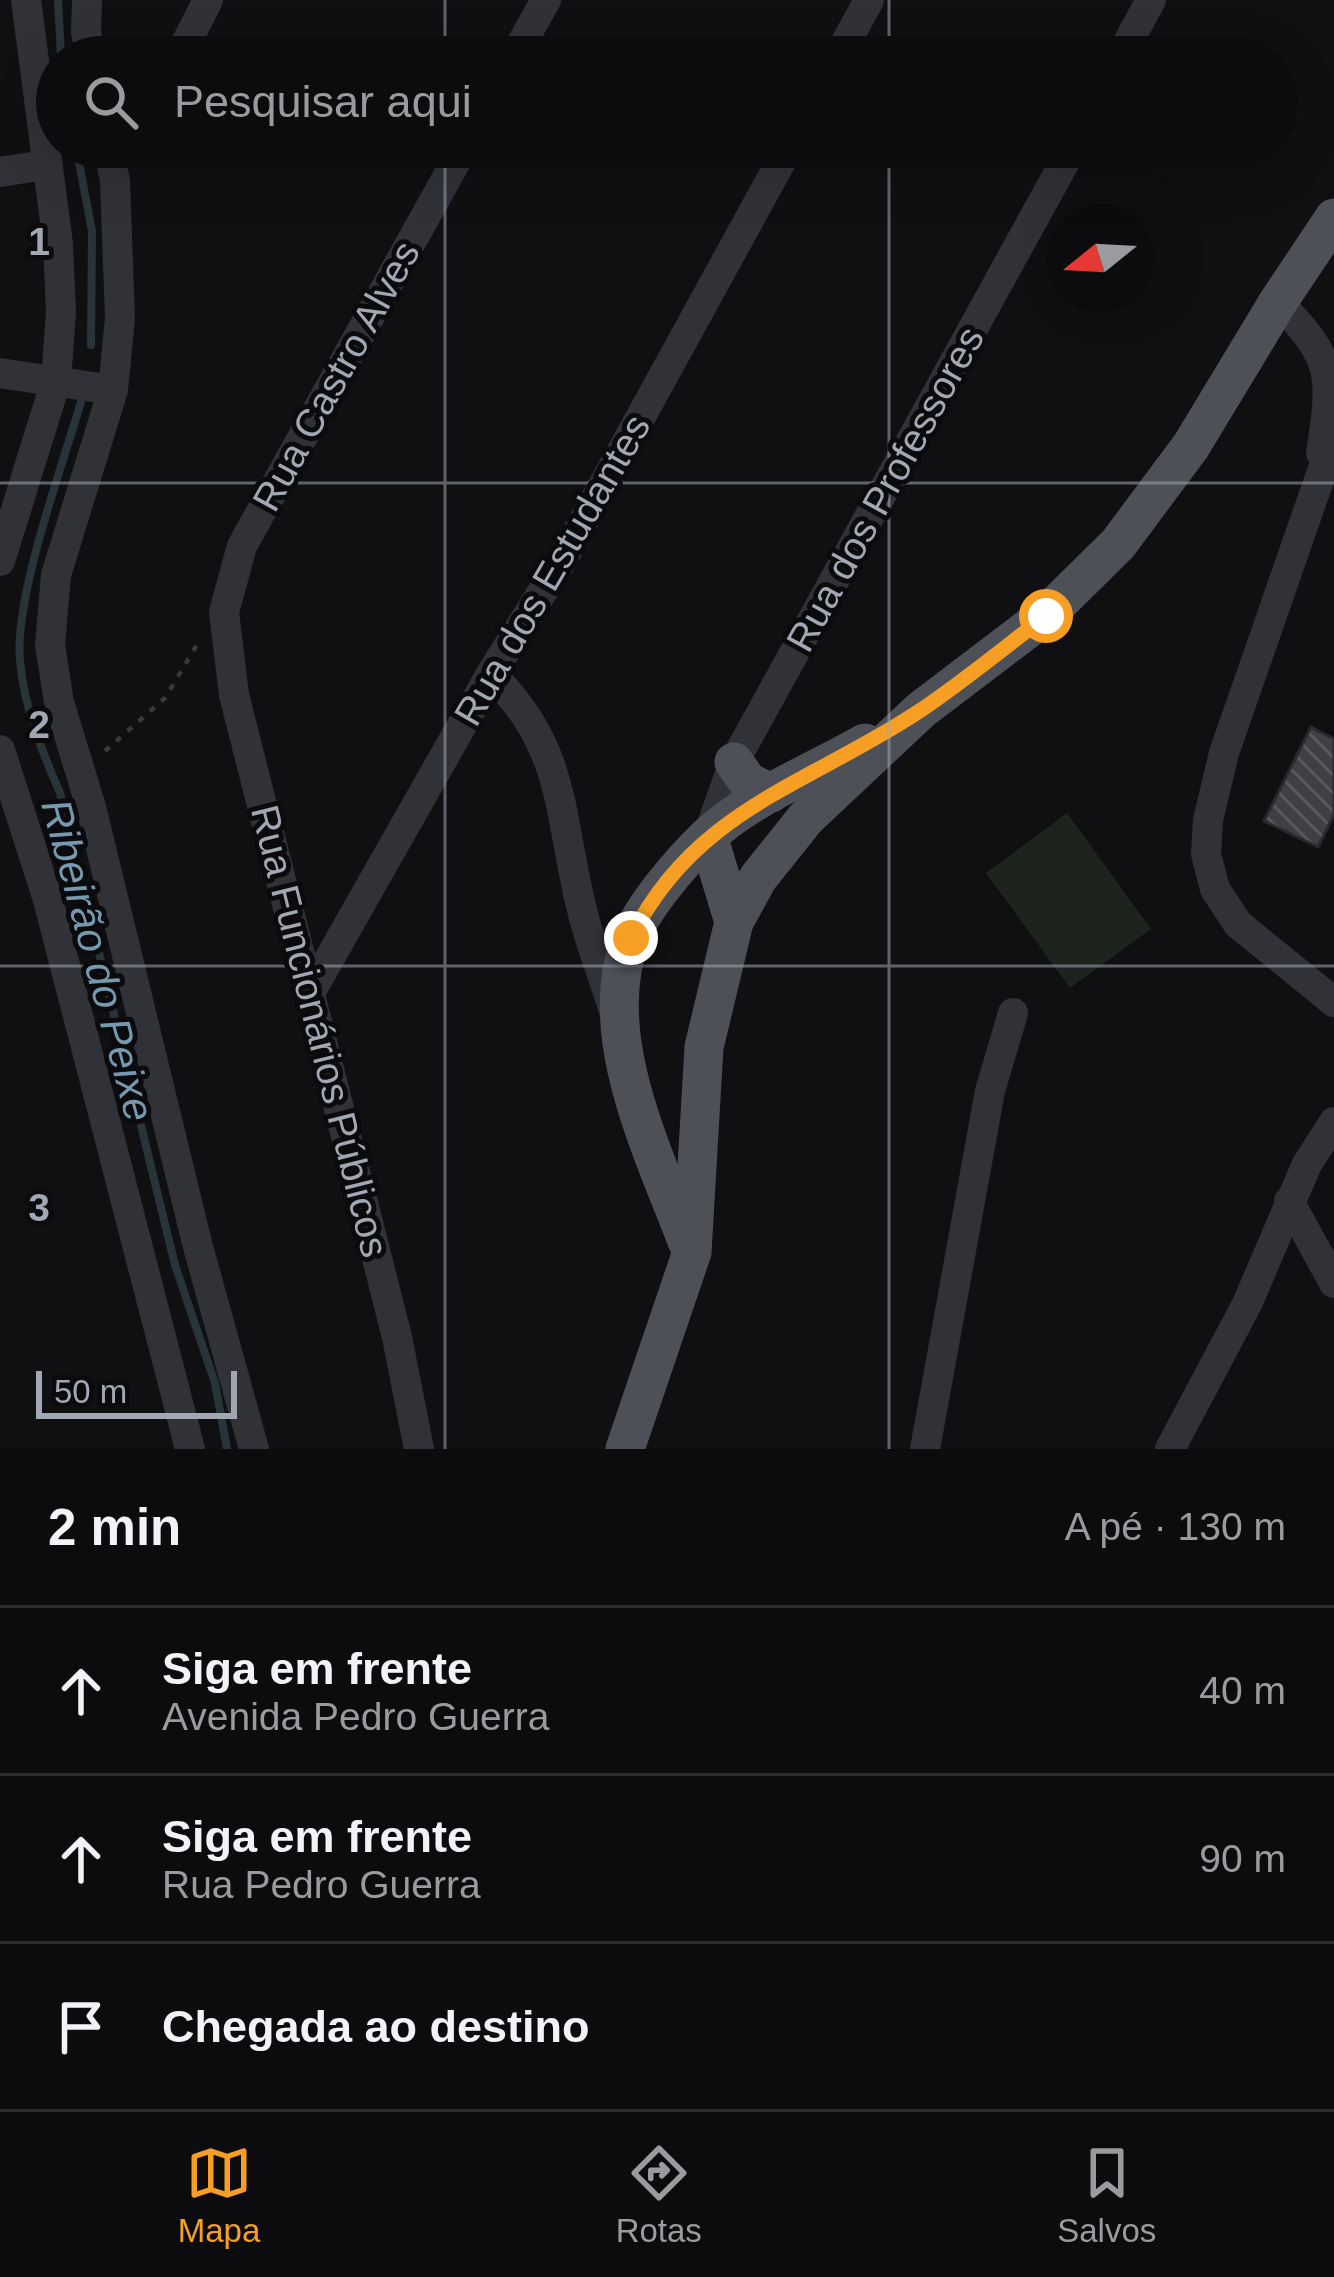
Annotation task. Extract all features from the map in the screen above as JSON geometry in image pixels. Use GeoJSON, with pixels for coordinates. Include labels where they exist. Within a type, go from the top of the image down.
{"type":"FeatureCollection","features":[{"type":"Feature","properties":{"kind":"main road"},"geometry":{"type":"LineString","coordinates":[[625,1449],[692,1252],[704,1047],[734,922],[758,878],[806,818],[921,710],[1046,616],[1118,544],[1191,446],[1278,302],[1331,240]]}},
{"type":"Feature","properties":{"kind":"main road"},"geometry":{"type":"LineString","coordinates":[[692,1252],[644,1120],[620,1030],[623,968],[642,915],[708,836],[771,793],[921,710]]}},
{"type":"Feature","properties":{"kind":"main road"},"geometry":{"type":"LineString","coordinates":[[734,762],[748,782],[771,793]]}},
{"type":"Feature","properties":{"kind":"main road"},"geometry":{"type":"LineString","coordinates":[[708,836],[734,922]]}},
{"type":"Feature","properties":{"kind":"main road"},"geometry":{"type":"LineString","coordinates":[[644,1120],[679,1127],[698,1125]]}},
{"type":"Feature","properties":{"kind":"street"},"geometry":{"type":"LineString","coordinates":[[26,0],[36,87]]}},
{"type":"Feature","properties":{"kind":"street"},"geometry":{"type":"LineString","coordinates":[[87,0],[90,36]]}},
{"type":"Feature","properties":{"kind":"street"},"geometry":{"type":"LineString","coordinates":[[190,36],[208,0]]}},
{"type":"Feature","properties":{"kind":"street"},"geometry":{"type":"LineString","coordinates":[[526,36],[546,0]]}},
{"type":"Feature","properties":{"kind":"street"},"geometry":{"type":"LineString","coordinates":[[849,36],[869,0]]}},
{"type":"Feature","properties":{"kind":"street"},"geometry":{"type":"LineString","coordinates":[[1131,36],[1151,0]]}},
{"type":"Feature","properties":{"kind":"street"},"geometry":{"type":"LineString","coordinates":[[0,172],[36,166]]}},
{"type":"Feature","properties":{"kind":"street"},"geometry":{"type":"LineString","coordinates":[[0,561],[56,381],[61,312],[58,244],[45,168]]}},
{"type":"Feature","properties":{"kind":"street"},"geometry":{"type":"LineString","coordinates":[[113,168],[120,318],[113,390],[56,575],[50,645],[59,702],[254,1449]]}},
{"type":"Feature","properties":{"kind":"street"},"geometry":{"type":"LineString","coordinates":[[116,181],[122,168]]}},
{"type":"Feature","properties":{"kind":"street","name":"Rua Castro Alves"},"geometry":{"type":"LineString","coordinates":[[224,612],[242,546],[452,168]]}},
{"type":"Feature","properties":{"kind":"street","name":"Rua dos Estudantes"},"geometry":{"type":"LineString","coordinates":[[311,991],[491,674],[561,562],[777,168]]}},
{"type":"Feature","properties":{"kind":"street","name":"Rua dos Professores"},"geometry":{"type":"LineString","coordinates":[[708,836],[734,762],[1061,168]]}},
{"type":"Feature","properties":{"kind":"street"},"geometry":{"type":"LineString","coordinates":[[1278,302],[1313,339],[1328,372],[1329,404],[1314,501]]}},
{"type":"Feature","properties":{"kind":"street"},"geometry":{"type":"LineString","coordinates":[[0,373],[113,390]]}},
{"type":"Feature","properties":{"kind":"street"},"geometry":{"type":"LineString","coordinates":[[1334,437],[1224,753],[1208,820],[1206,854],[1215,889],[1238,923],[1334,1002]]}},
{"type":"Feature","properties":{"kind":"street","name":"Rua Funcionários Públicos"},"geometry":{"type":"LineString","coordinates":[[224,612],[234,695],[397,1336],[419,1449]]}},
{"type":"Feature","properties":{"kind":"street"},"geometry":{"type":"LineString","coordinates":[[491,674],[527,712],[556,779],[583,912],[620,1030]]}},
{"type":"Feature","properties":{"kind":"street"},"geometry":{"type":"LineString","coordinates":[[0,750],[49,900],[190,1449]]}},
{"type":"Feature","properties":{"kind":"street"},"geometry":{"type":"LineString","coordinates":[[583,912],[601,917],[642,915]]}},
{"type":"Feature","properties":{"kind":"street"},"geometry":{"type":"LineString","coordinates":[[925,1449],[990,1091],[1013,1012]]}},
{"type":"Feature","properties":{"kind":"street"},"geometry":{"type":"LineString","coordinates":[[1181,1442],[1289,1201],[1334,1122]]}},
{"type":"Feature","properties":{"kind":"street"},"geometry":{"type":"LineString","coordinates":[[1289,1201],[1334,1283]]}},
{"type":"Feature","properties":{"kind":"path"},"geometry":{"type":"LineString","coordinates":[[78,764],[111,749],[165,698],[201,638],[224,612]]}},
{"type":"Feature","properties":{"kind":"shaded area"},"geometry":{"type":"Polygon","coordinates":[[[1067,813],[1151,929],[1070,988],[986,873],[1067,813]]]}},
{"type":"Feature","properties":{"kind":"building"},"geometry":{"type":"Polygon","coordinates":[[[1311,727],[1334,739],[1334,814],[1318,847],[1264,821],[1311,727]]]}},
{"type":"Feature","properties":{"kind":"waterway","name":"Ribeirão do Peixe"},"geometry":{"type":"LineString","coordinates":[[58,0],[60,36]]}},
{"type":"Feature","properties":{"kind":"waterway","name":"Ribeirão do Peixe"},"geometry":{"type":"LineString","coordinates":[[80,168],[92,231],[91,345]]}},
{"type":"Feature","properties":{"kind":"waterway","name":"Ribeirão do Peixe"},"geometry":{"type":"LineString","coordinates":[[81,402],[24,603],[22,678],[35,729],[60,793],[175,1265],[215,1383],[227,1449]]}},
{"type":"Feature","properties":{"kind":"route"},"geometry":{"type":"LineString","coordinates":[[631,938],[642,915],[708,836],[771,793],[921,710],[1046,616]]}}]}
